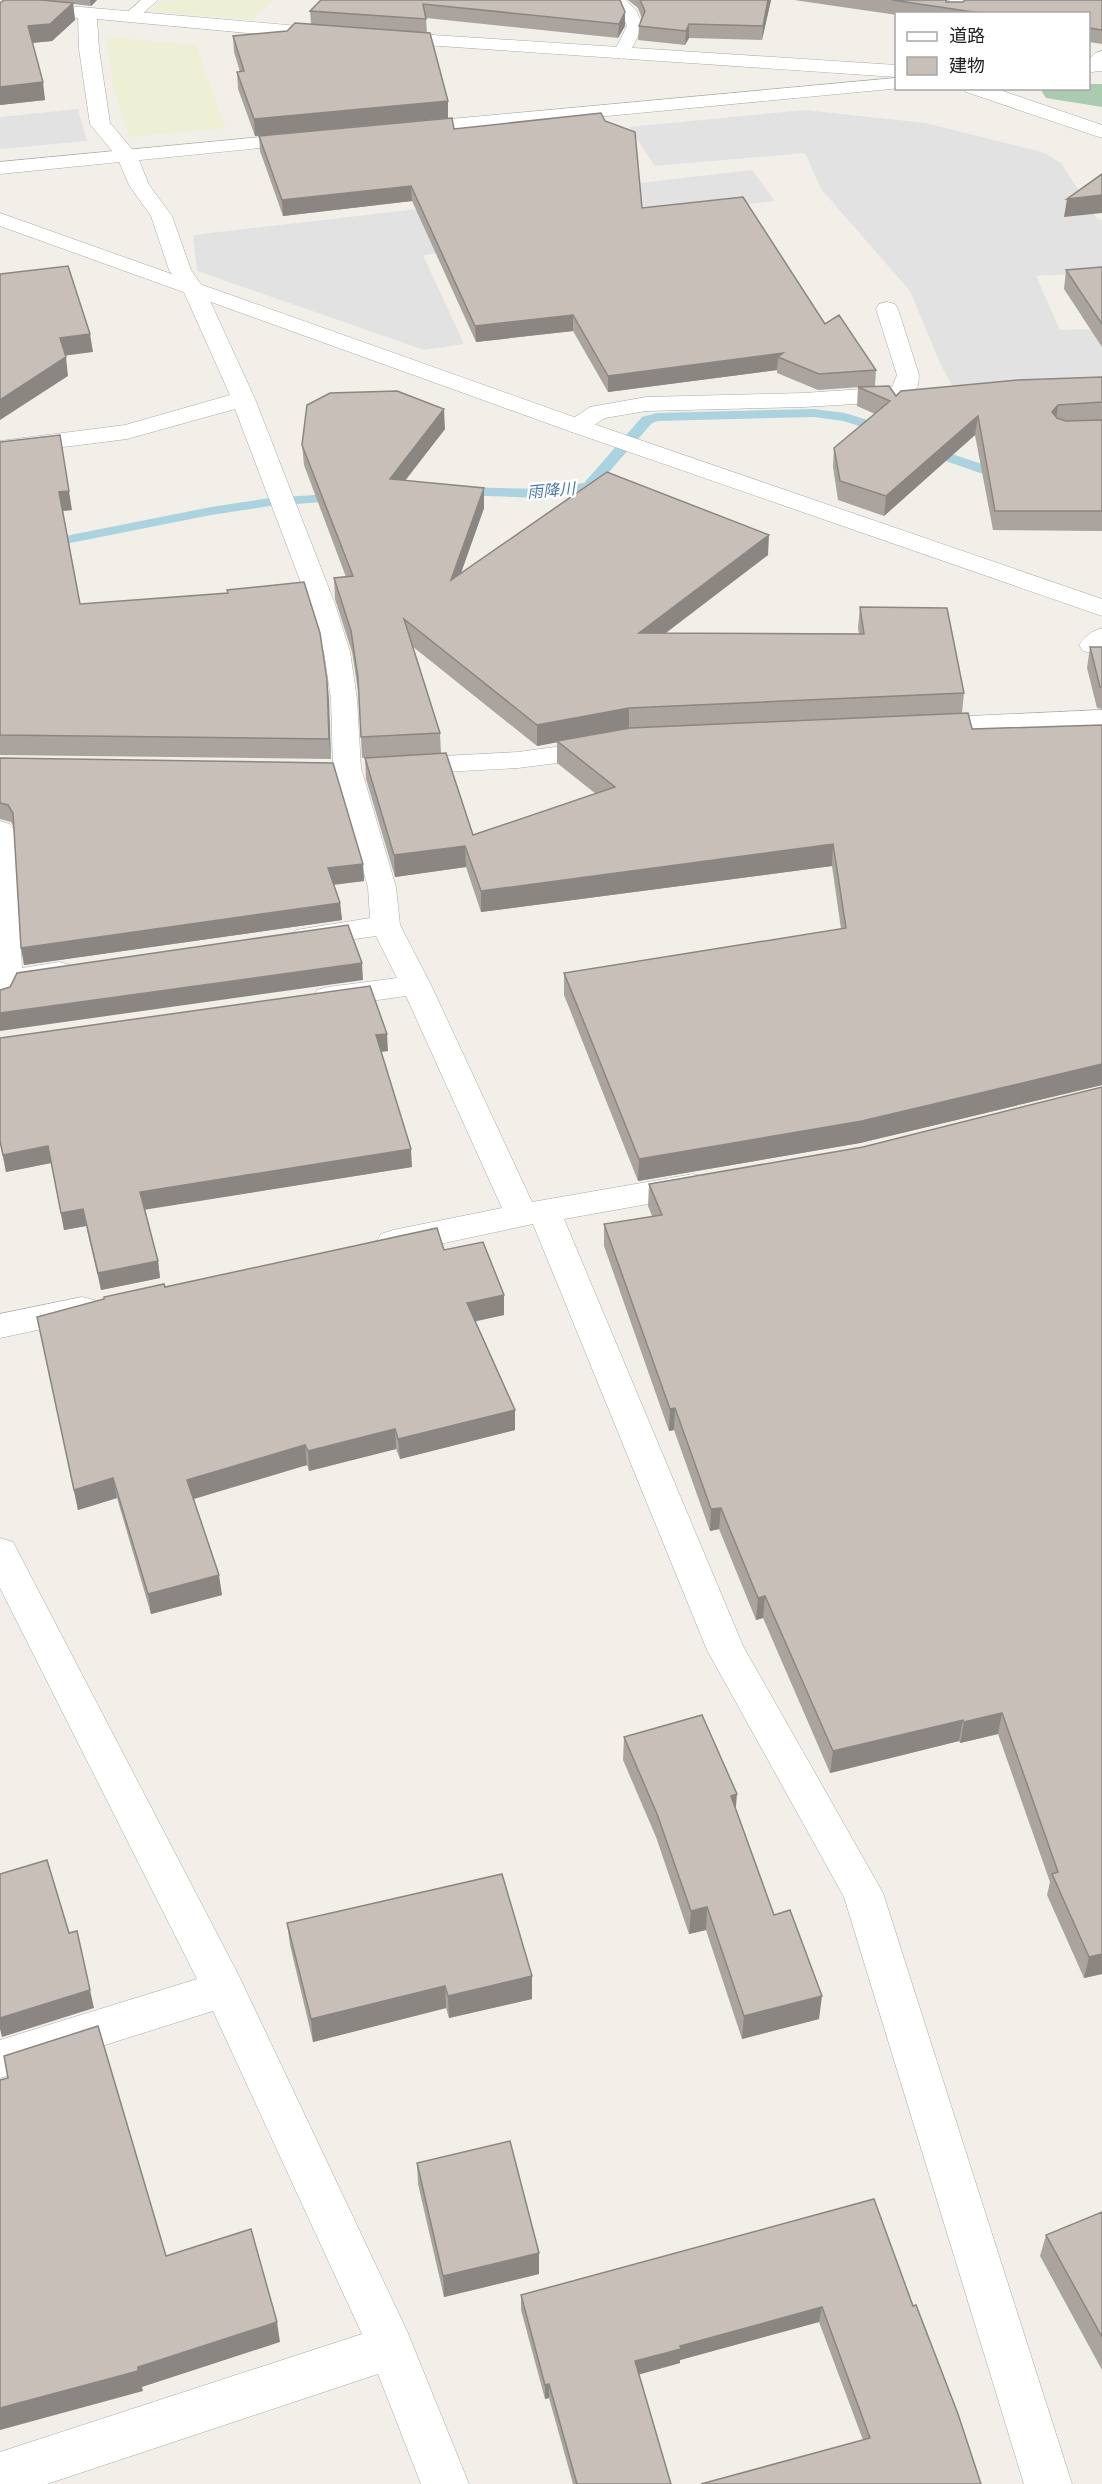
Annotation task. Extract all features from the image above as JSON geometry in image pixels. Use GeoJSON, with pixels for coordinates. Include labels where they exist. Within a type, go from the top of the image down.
{"type":"FeatureCollection","features":[{"type":"Feature","properties":{"kind":"street"},"geometry":{"type":"LineString","coordinates":[[0,6],[361,37],[895,71]]}},
{"type":"Feature","properties":{"kind":"street"},"geometry":{"type":"LineString","coordinates":[[87,14],[89,50],[100,124],[127,155],[139,185],[161,216],[180,270],[194,290],[243,399],[322,604],[337,652],[356,768],[382,887],[385,925],[533,1213],[726,1650],[864,1893],[1048,2484]]}},
{"type":"Feature","properties":{"kind":"street"},"geometry":{"type":"LineString","coordinates":[[388,131],[895,84]]}},
{"type":"Feature","properties":{"kind":"street"},"geometry":{"type":"LineString","coordinates":[[979,90],[1102,132]]}},
{"type":"Feature","properties":{"kind":"street"},"geometry":{"type":"LineString","coordinates":[[0,168],[317,138]]}},
{"type":"Feature","properties":{"kind":"street"},"geometry":{"type":"LineString","coordinates":[[0,219],[577,426],[1102,608]]}},
{"type":"Feature","properties":{"kind":"street"},"geometry":{"type":"LineString","coordinates":[[577,426],[598,412],[646,404],[849,398],[900,392],[906,386],[909,375],[886,309]]}},
{"type":"Feature","properties":{"kind":"street"},"geometry":{"type":"LineString","coordinates":[[0,448],[127,432],[243,399]]}},
{"type":"Feature","properties":{"kind":"street"},"geometry":{"type":"LineString","coordinates":[[901,727],[1102,718]]}},
{"type":"Feature","properties":{"kind":"street"},"geometry":{"type":"LineString","coordinates":[[356,768],[518,760],[557,755],[590,745],[629,738]]}},
{"type":"Feature","properties":{"kind":"street"},"geometry":{"type":"LineString","coordinates":[[0,830],[7,974],[2,988]]}},
{"type":"Feature","properties":{"kind":"street"},"geometry":{"type":"LineString","coordinates":[[281,940],[385,925]]}},
{"type":"Feature","properties":{"kind":"street"},"geometry":{"type":"LineString","coordinates":[[2,988],[85,969]]}},
{"type":"Feature","properties":{"kind":"street"},"geometry":{"type":"LineString","coordinates":[[297,1002],[416,985]]}},
{"type":"Feature","properties":{"kind":"street"},"geometry":{"type":"LineString","coordinates":[[359,1250],[533,1213],[720,1181]]}},
{"type":"Feature","properties":{"kind":"street"},"geometry":{"type":"LineString","coordinates":[[0,1326],[116,1301]]}},
{"type":"Feature","properties":{"kind":"street"},"geometry":{"type":"LineString","coordinates":[[0,1552],[224,1989],[391,2347],[445,2484]]}},
{"type":"Feature","properties":{"kind":"street"},"geometry":{"type":"LineString","coordinates":[[0,2060],[224,1989]]}},
{"type":"Feature","properties":{"kind":"street"},"geometry":{"type":"LineString","coordinates":[[0,2476],[391,2347]]}},
{"type":"Feature","properties":{"kind":"lane"},"geometry":{"type":"LineString","coordinates":[[130,17],[150,0]]}},
{"type":"Feature","properties":{"kind":"lane"},"geometry":{"type":"LineString","coordinates":[[617,0],[628,10],[635,26],[621,54]]}},
{"type":"Feature","properties":{"kind":"green space"},"geometry":{"type":"Polygon","coordinates":[[[162,0],[274,0],[253,20],[150,11],[162,0]]]}},
{"type":"Feature","properties":{"kind":"green space"},"geometry":{"type":"Polygon","coordinates":[[[106,37],[196,45],[226,128],[129,137],[113,87],[106,37]]]}},
{"type":"Feature","properties":{"kind":"green space"},"geometry":{"type":"Polygon","coordinates":[[[1090,84],[1102,84],[1102,107],[1046,98],[1043,90],[1090,90],[1090,84]]]}},
{"type":"Feature","properties":{"kind":"shaded area"},"geometry":{"type":"Polygon","coordinates":[[[78,109],[87,141],[0,149],[0,117],[78,109]]]}},
{"type":"Feature","properties":{"kind":"shaded area"},"geometry":{"type":"Polygon","coordinates":[[[804,110],[926,123],[1042,152],[1061,163],[1098,220],[1102,220],[1102,272],[1036,276],[1060,330],[1102,329],[1102,388],[956,393],[940,363],[910,291],[821,189],[805,153],[655,166],[629,127],[804,110]]]}},
{"type":"Feature","properties":{"kind":"shaded area"},"geometry":{"type":"Polygon","coordinates":[[[752,170],[775,201],[472,237],[475,249],[423,255],[464,344],[424,350],[197,271],[193,235],[752,170]]]}},
{"type":"Feature","properties":{"kind":"building"},"geometry":{"type":"Polygon","coordinates":[[[4,0],[73,3],[50,24],[28,26],[43,82],[0,87],[0,3],[4,0]]]}},
{"type":"Feature","properties":{"kind":"building"},"geometry":{"type":"Polygon","coordinates":[[[321,0],[620,0],[625,12],[619,24],[423,4],[426,19],[310,11],[321,0]]]}},
{"type":"Feature","properties":{"kind":"building"},"geometry":{"type":"Polygon","coordinates":[[[640,0],[768,0],[763,26],[689,24],[686,31],[639,26],[645,11],[640,0]]]}},
{"type":"Feature","properties":{"kind":"building"},"geometry":{"type":"Polygon","coordinates":[[[892,0],[963,2],[965,0],[1102,0],[1102,30],[1090,28],[1090,12],[973,12],[892,0]]]}},
{"type":"Feature","properties":{"kind":"building"},"geometry":{"type":"Polygon","coordinates":[[[295,23],[430,33],[448,101],[254,119],[237,72],[244,71],[233,36],[287,31],[295,23]]]}},
{"type":"Feature","properties":{"kind":"building"},"geometry":{"type":"Polygon","coordinates":[[[601,113],[605,121],[635,132],[642,208],[743,197],[825,324],[839,315],[876,370],[819,374],[778,357],[783,353],[608,376],[573,315],[475,326],[411,186],[282,200],[259,136],[452,118],[454,129],[601,113]]]}},
{"type":"Feature","properties":{"kind":"building"},"geometry":{"type":"Polygon","coordinates":[[[1102,174],[1102,195],[1067,199],[1102,174]]]}},
{"type":"Feature","properties":{"kind":"building"},"geometry":{"type":"Polygon","coordinates":[[[68,266],[90,334],[60,338],[66,357],[0,400],[0,274],[68,266]]]}},
{"type":"Feature","properties":{"kind":"building"},"geometry":{"type":"Polygon","coordinates":[[[1102,267],[1102,324],[1066,270],[1102,267]]]}},
{"type":"Feature","properties":{"kind":"building"},"geometry":{"type":"Polygon","coordinates":[[[1102,377],[1102,402],[1058,405],[1052,412],[1057,418],[1066,421],[1102,420],[1102,511],[995,511],[978,416],[886,496],[840,481],[834,448],[890,401],[858,387],[889,386],[896,396],[901,391],[1018,380],[1102,377]]]}},
{"type":"Feature","properties":{"kind":"building"},"geometry":{"type":"Polygon","coordinates":[[[397,391],[444,409],[390,479],[484,488],[451,580],[607,472],[769,535],[639,633],[864,634],[860,607],[947,608],[964,693],[629,708],[537,725],[404,619],[440,733],[361,737],[358,678],[351,631],[334,578],[353,576],[302,445],[307,405],[330,393],[397,391]]]}},
{"type":"Feature","properties":{"kind":"building"},"geometry":{"type":"Polygon","coordinates":[[[60,435],[69,491],[59,492],[80,604],[228,593],[227,590],[304,582],[320,633],[327,680],[329,739],[0,735],[0,442],[60,435]]]}},
{"type":"Feature","properties":{"kind":"building"},"geometry":{"type":"Polygon","coordinates":[[[1090,647],[1102,647],[1102,687],[1100,687],[1090,647]]]}},
{"type":"Feature","properties":{"kind":"building"},"geometry":{"type":"Polygon","coordinates":[[[968,713],[972,729],[1102,725],[1102,1064],[862,1121],[639,1159],[564,973],[846,928],[833,844],[481,891],[465,846],[394,855],[365,758],[446,753],[473,835],[615,787],[557,741],[630,728],[968,713]]]}},
{"type":"Feature","properties":{"kind":"building"},"geometry":{"type":"Polygon","coordinates":[[[0,758],[333,763],[363,864],[328,868],[340,903],[21,948],[13,813],[8,805],[0,803],[0,758]]]}},
{"type":"Feature","properties":{"kind":"building"},"geometry":{"type":"Polygon","coordinates":[[[348,925],[362,963],[0,1013],[0,990],[10,987],[17,973],[348,925]]]}},
{"type":"Feature","properties":{"kind":"building"},"geometry":{"type":"Polygon","coordinates":[[[370,986],[387,1034],[376,1035],[411,1149],[140,1192],[158,1261],[98,1273],[83,1209],[61,1213],[48,1146],[3,1155],[0,1141],[0,1038],[370,986]]]}},
{"type":"Feature","properties":{"kind":"building"},"geometry":{"type":"Polygon","coordinates":[[[1102,1087],[1102,1954],[1089,1957],[1052,1874],[1058,1872],[1002,1713],[833,1751],[765,1596],[758,1598],[721,1508],[711,1509],[675,1408],[670,1409],[604,1224],[662,1215],[649,1184],[863,1147],[1102,1087]]]}},
{"type":"Feature","properties":{"kind":"building"},"geometry":{"type":"Polygon","coordinates":[[[437,1228],[444,1250],[483,1242],[504,1295],[467,1303],[515,1410],[398,1439],[395,1429],[308,1451],[305,1445],[187,1480],[219,1575],[148,1594],[113,1478],[74,1490],[37,1317],[104,1299],[104,1297],[164,1284],[165,1287],[437,1228]]]}},
{"type":"Feature","properties":{"kind":"building"},"geometry":{"type":"Polygon","coordinates":[[[702,1715],[737,1794],[731,1796],[774,1915],[790,1910],[822,1996],[744,2016],[707,1907],[691,1911],[657,1814],[624,1737],[702,1715]]]}},
{"type":"Feature","properties":{"kind":"building"},"geometry":{"type":"Polygon","coordinates":[[[47,1860],[69,1933],[77,1931],[90,1990],[0,2018],[0,1874],[47,1860]]]}},
{"type":"Feature","properties":{"kind":"building"},"geometry":{"type":"Polygon","coordinates":[[[502,1874],[532,1976],[448,1996],[445,1986],[311,2019],[287,1923],[502,1874]]]}},
{"type":"Feature","properties":{"kind":"building"},"geometry":{"type":"Polygon","coordinates":[[[98,2026],[166,2256],[251,2229],[277,2322],[138,2367],[138,2371],[0,2408],[0,2080],[8,2078],[4,2056],[98,2026]]]}},
{"type":"Feature","properties":{"kind":"building"},"geometry":{"type":"Polygon","coordinates":[[[510,2141],[539,2253],[443,2276],[417,2163],[510,2141]]]}},
{"type":"Feature","properties":{"kind":"building"},"geometry":{"type":"Polygon","coordinates":[[[874,2199],[913,2306],[916,2305],[958,2414],[981,2484],[701,2484],[870,2438],[822,2307],[680,2346],[681,2349],[635,2361],[671,2484],[577,2484],[549,2384],[545,2385],[521,2295],[874,2199]]]}},
{"type":"Feature","properties":{"kind":"building"},"geometry":{"type":"Polygon","coordinates":[[[1102,2212],[1102,2337],[1046,2235],[1102,2212]]]}},
{"type":"Feature","properties":{"kind":"waterway","name":"雨降川"},"geometry":{"type":"LineString","coordinates":[[459,491],[541,494],[589,486],[647,420],[657,417],[814,413],[845,417],[888,431]]}},
{"type":"Feature","properties":{"kind":"waterway","name":"雨降川"},"geometry":{"type":"LineString","coordinates":[[925,449],[985,470],[1006,474]]}},
{"type":"Feature","properties":{"kind":"waterway","name":"雨降川"},"geometry":{"type":"LineString","coordinates":[[0,553],[211,511],[270,502],[343,497]]}}]}
